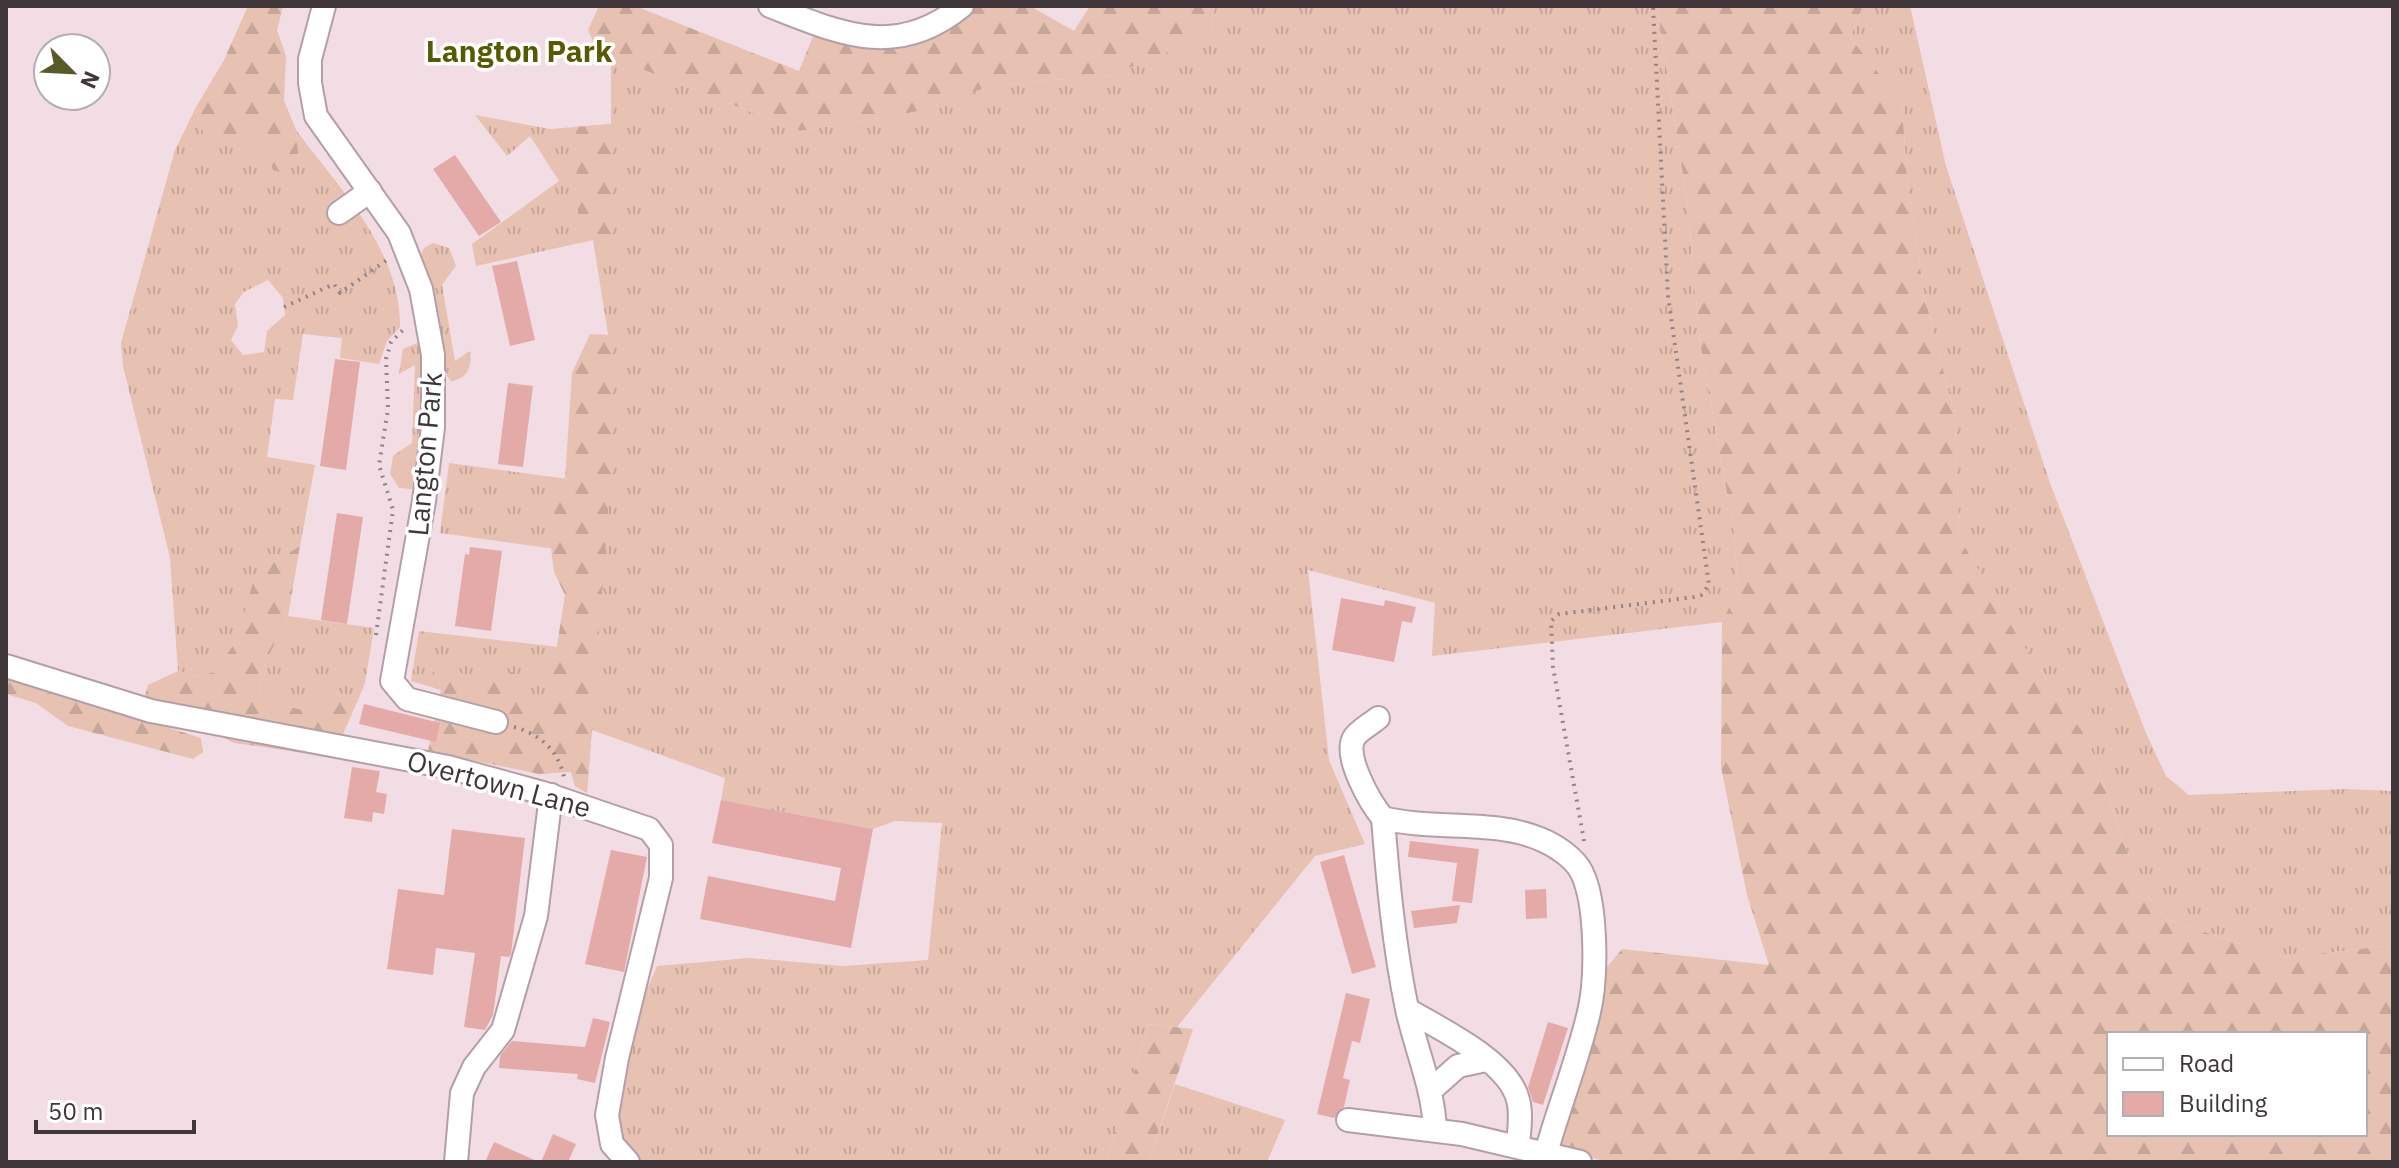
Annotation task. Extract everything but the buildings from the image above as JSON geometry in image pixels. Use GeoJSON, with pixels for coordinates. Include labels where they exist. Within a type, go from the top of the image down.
{"type":"FeatureCollection","features":[{"type":"Feature","properties":{"kind":"street","name":"Langton Park"},"geometry":{"type":"LineString","coordinates":[[324,6],[310,59],[316,116],[399,233],[421,289],[433,355],[431,442],[415,556],[392,681],[400,694],[496,722]]}},
{"type":"Feature","properties":{"kind":"street"},"geometry":{"type":"LineString","coordinates":[[770,6],[836,32],[878,39],[926,28],[962,6]]}},
{"type":"Feature","properties":{"kind":"street"},"geometry":{"type":"LineString","coordinates":[[339,213],[370,191]]}},
{"type":"Feature","properties":{"kind":"street","name":"Overtown Lane"},"geometry":{"type":"LineString","coordinates":[[6,666],[151,711],[423,761],[558,797],[649,829],[661,845],[661,878],[608,1099],[608,1134],[628,1162]]}},
{"type":"Feature","properties":{"kind":"street"},"geometry":{"type":"LineString","coordinates":[[1378,718],[1354,737],[1350,751],[1364,788],[1383,818],[1396,945],[1408,1010],[1431,1090],[1435,1129]]}},
{"type":"Feature","properties":{"kind":"street"},"geometry":{"type":"LineString","coordinates":[[456,1162],[462,1093],[474,1067],[503,1030],[536,916],[558,797]]}},
{"type":"Feature","properties":{"kind":"street"},"geometry":{"type":"LineString","coordinates":[[1383,818],[1438,827],[1518,832],[1542,839],[1577,866],[1590,903],[1592,996],[1533,1152]]}},
{"type":"Feature","properties":{"kind":"street"},"geometry":{"type":"LineString","coordinates":[[1408,1010],[1504,1075],[1515,1091],[1533,1152]]}},
{"type":"Feature","properties":{"kind":"street"},"geometry":{"type":"LineString","coordinates":[[1431,1090],[1458,1066],[1486,1060]]}},
{"type":"Feature","properties":{"kind":"street"},"geometry":{"type":"LineString","coordinates":[[1348,1120],[1435,1129],[1580,1162]]}},
{"type":"Feature","properties":{"kind":"path"},"geometry":{"type":"LineString","coordinates":[[1577,866],[1584,852],[1584,832],[1553,667],[1551,621],[1559,614],[1694,597],[1701,595],[1709,585],[1668,296],[1653,6]]}},
{"type":"Feature","properties":{"kind":"path"},"geometry":{"type":"LineString","coordinates":[[284,307],[334,284],[340,293],[392,256],[394,259]]}},
{"type":"Feature","properties":{"kind":"path","name":"Langton Park"},"geometry":{"type":"LineString","coordinates":[[397,644],[375,640],[393,510],[379,465],[388,409],[386,359],[391,342],[410,323]]}},
{"type":"Feature","properties":{"kind":"path"},"geometry":{"type":"LineString","coordinates":[[496,722],[522,729],[547,743],[563,771],[558,797]]}},
{"type":"Feature","properties":{"kind":"green space"},"geometry":{"type":"Polygon","coordinates":[[[248,6],[283,6],[277,30],[286,56],[284,100],[296,130],[299,162],[285,173],[273,170],[262,142],[251,134],[224,142],[210,139],[198,126],[196,107],[224,60],[248,6]]]}},
{"type":"Feature","properties":{"kind":"green space"},"geometry":{"type":"Polygon","coordinates":[[[599,6],[635,6],[799,71],[817,26],[849,37],[963,17],[975,6],[1030,6],[1074,31],[1090,6],[1215,6],[1210,34],[1112,75],[994,85],[914,112],[800,131],[611,57],[593,41],[588,30],[599,6]]]}},
{"type":"Feature","properties":{"kind":"green space"},"geometry":{"type":"Polygon","coordinates":[[[1215,6],[1657,6],[1688,208],[1700,343],[1734,532],[1738,589],[1722,622],[1432,656],[1435,603],[1308,570],[1329,760],[1365,844],[1315,856],[1177,1027],[1149,1024],[1106,1162],[642,1162],[623,1149],[613,1122],[630,1029],[657,966],[749,958],[843,966],[928,960],[942,823],[895,821],[873,829],[721,800],[725,778],[592,730],[587,793],[575,786],[567,757],[471,699],[411,681],[419,631],[559,647],[570,551],[440,533],[449,463],[591,482],[608,334],[593,240],[476,266],[472,244],[559,181],[530,136],[507,156],[475,115],[550,129],[611,124],[611,57],[800,131],[914,112],[994,85],[1112,75],[1210,34],[1215,6]]]}},
{"type":"Feature","properties":{"kind":"green space"},"geometry":{"type":"Polygon","coordinates":[[[1657,6],[1863,6],[1850,37],[1902,103],[1907,178],[1924,294],[1955,417],[1959,537],[2021,642],[2088,740],[2140,888],[2168,920],[2284,958],[2393,945],[2393,1162],[1607,1162],[1559,1148],[1560,1133],[1607,967],[1622,949],[1769,965],[1747,895],[1721,767],[1722,622],[1738,589],[1734,532],[1700,343],[1688,208],[1657,6]]]}},
{"type":"Feature","properties":{"kind":"green space"},"geometry":{"type":"Polygon","coordinates":[[[1863,6],[1910,6],[1946,166],[2050,483],[2146,733],[2166,776],[2189,795],[2345,789],[2393,791],[2393,945],[2284,958],[2168,920],[2140,888],[2088,740],[2021,642],[1959,537],[1955,417],[1924,294],[1907,178],[1902,103],[1850,37],[1863,6]]]}},
{"type":"Feature","properties":{"kind":"green space"},"geometry":{"type":"Polygon","coordinates":[[[196,107],[198,126],[224,141],[251,134],[262,142],[273,169],[299,162],[296,130],[348,198],[379,246],[398,299],[400,327],[387,341],[379,364],[340,358],[342,338],[303,334],[293,400],[275,399],[267,457],[315,465],[300,546],[272,563],[254,582],[238,638],[215,672],[194,677],[178,671],[170,558],[123,366],[121,343],[175,150],[196,107]],[[268,280],[244,292],[235,304],[238,326],[231,340],[243,355],[264,352],[267,331],[285,315],[283,298],[268,280]]]}},
{"type":"Feature","properties":{"kind":"green space"},"geometry":{"type":"Polygon","coordinates":[[[611,124],[612,236],[579,243],[575,127],[611,124]]]}},
{"type":"Feature","properties":{"kind":"green space"},"geometry":{"type":"Polygon","coordinates":[[[433,243],[449,248],[456,266],[442,285],[455,361],[470,351],[468,371],[461,378],[451,381],[447,376],[421,254],[433,243]]]}},
{"type":"Feature","properties":{"kind":"green space"},"geometry":{"type":"Polygon","coordinates":[[[590,334],[612,335],[613,447],[587,793],[575,786],[571,772],[539,774],[428,751],[441,690],[432,676],[435,665],[447,664],[469,678],[513,672],[545,721],[565,595],[554,572],[551,548],[555,507],[565,479],[572,373],[590,334]]]}},
{"type":"Feature","properties":{"kind":"green space"},"geometry":{"type":"Polygon","coordinates":[[[417,343],[422,345],[424,418],[421,454],[412,489],[399,488],[390,474],[393,456],[412,443],[415,365],[399,374],[403,349],[417,343]]]}},
{"type":"Feature","properties":{"kind":"green space"},"geometry":{"type":"Polygon","coordinates":[[[300,546],[288,616],[259,676],[260,694],[271,703],[304,710],[336,692],[358,700],[342,736],[326,756],[234,743],[144,699],[148,685],[178,671],[194,677],[215,672],[238,638],[253,582],[272,563],[300,546]]]}},
{"type":"Feature","properties":{"kind":"green space"},"geometry":{"type":"Polygon","coordinates":[[[288,616],[374,628],[365,683],[358,700],[336,692],[304,710],[271,703],[260,694],[259,676],[288,616]]]}},
{"type":"Feature","properties":{"kind":"green space"},"geometry":{"type":"Polygon","coordinates":[[[6,676],[201,738],[203,752],[193,759],[68,726],[36,703],[6,694],[6,676]]]}},
{"type":"Feature","properties":{"kind":"green space"},"geometry":{"type":"Polygon","coordinates":[[[1149,1024],[1193,1029],[1148,1162],[1106,1162],[1149,1024]]]}},
{"type":"Feature","properties":{"kind":"green space"},"geometry":{"type":"Polygon","coordinates":[[[1175,1084],[1285,1120],[1267,1162],[1148,1162],[1175,1084]]]}},
{"type":"Feature","properties":{"kind":"district","name":"Langton Park"},"geometry":{"type":"Point","coordinates":[519,52]}}]}
